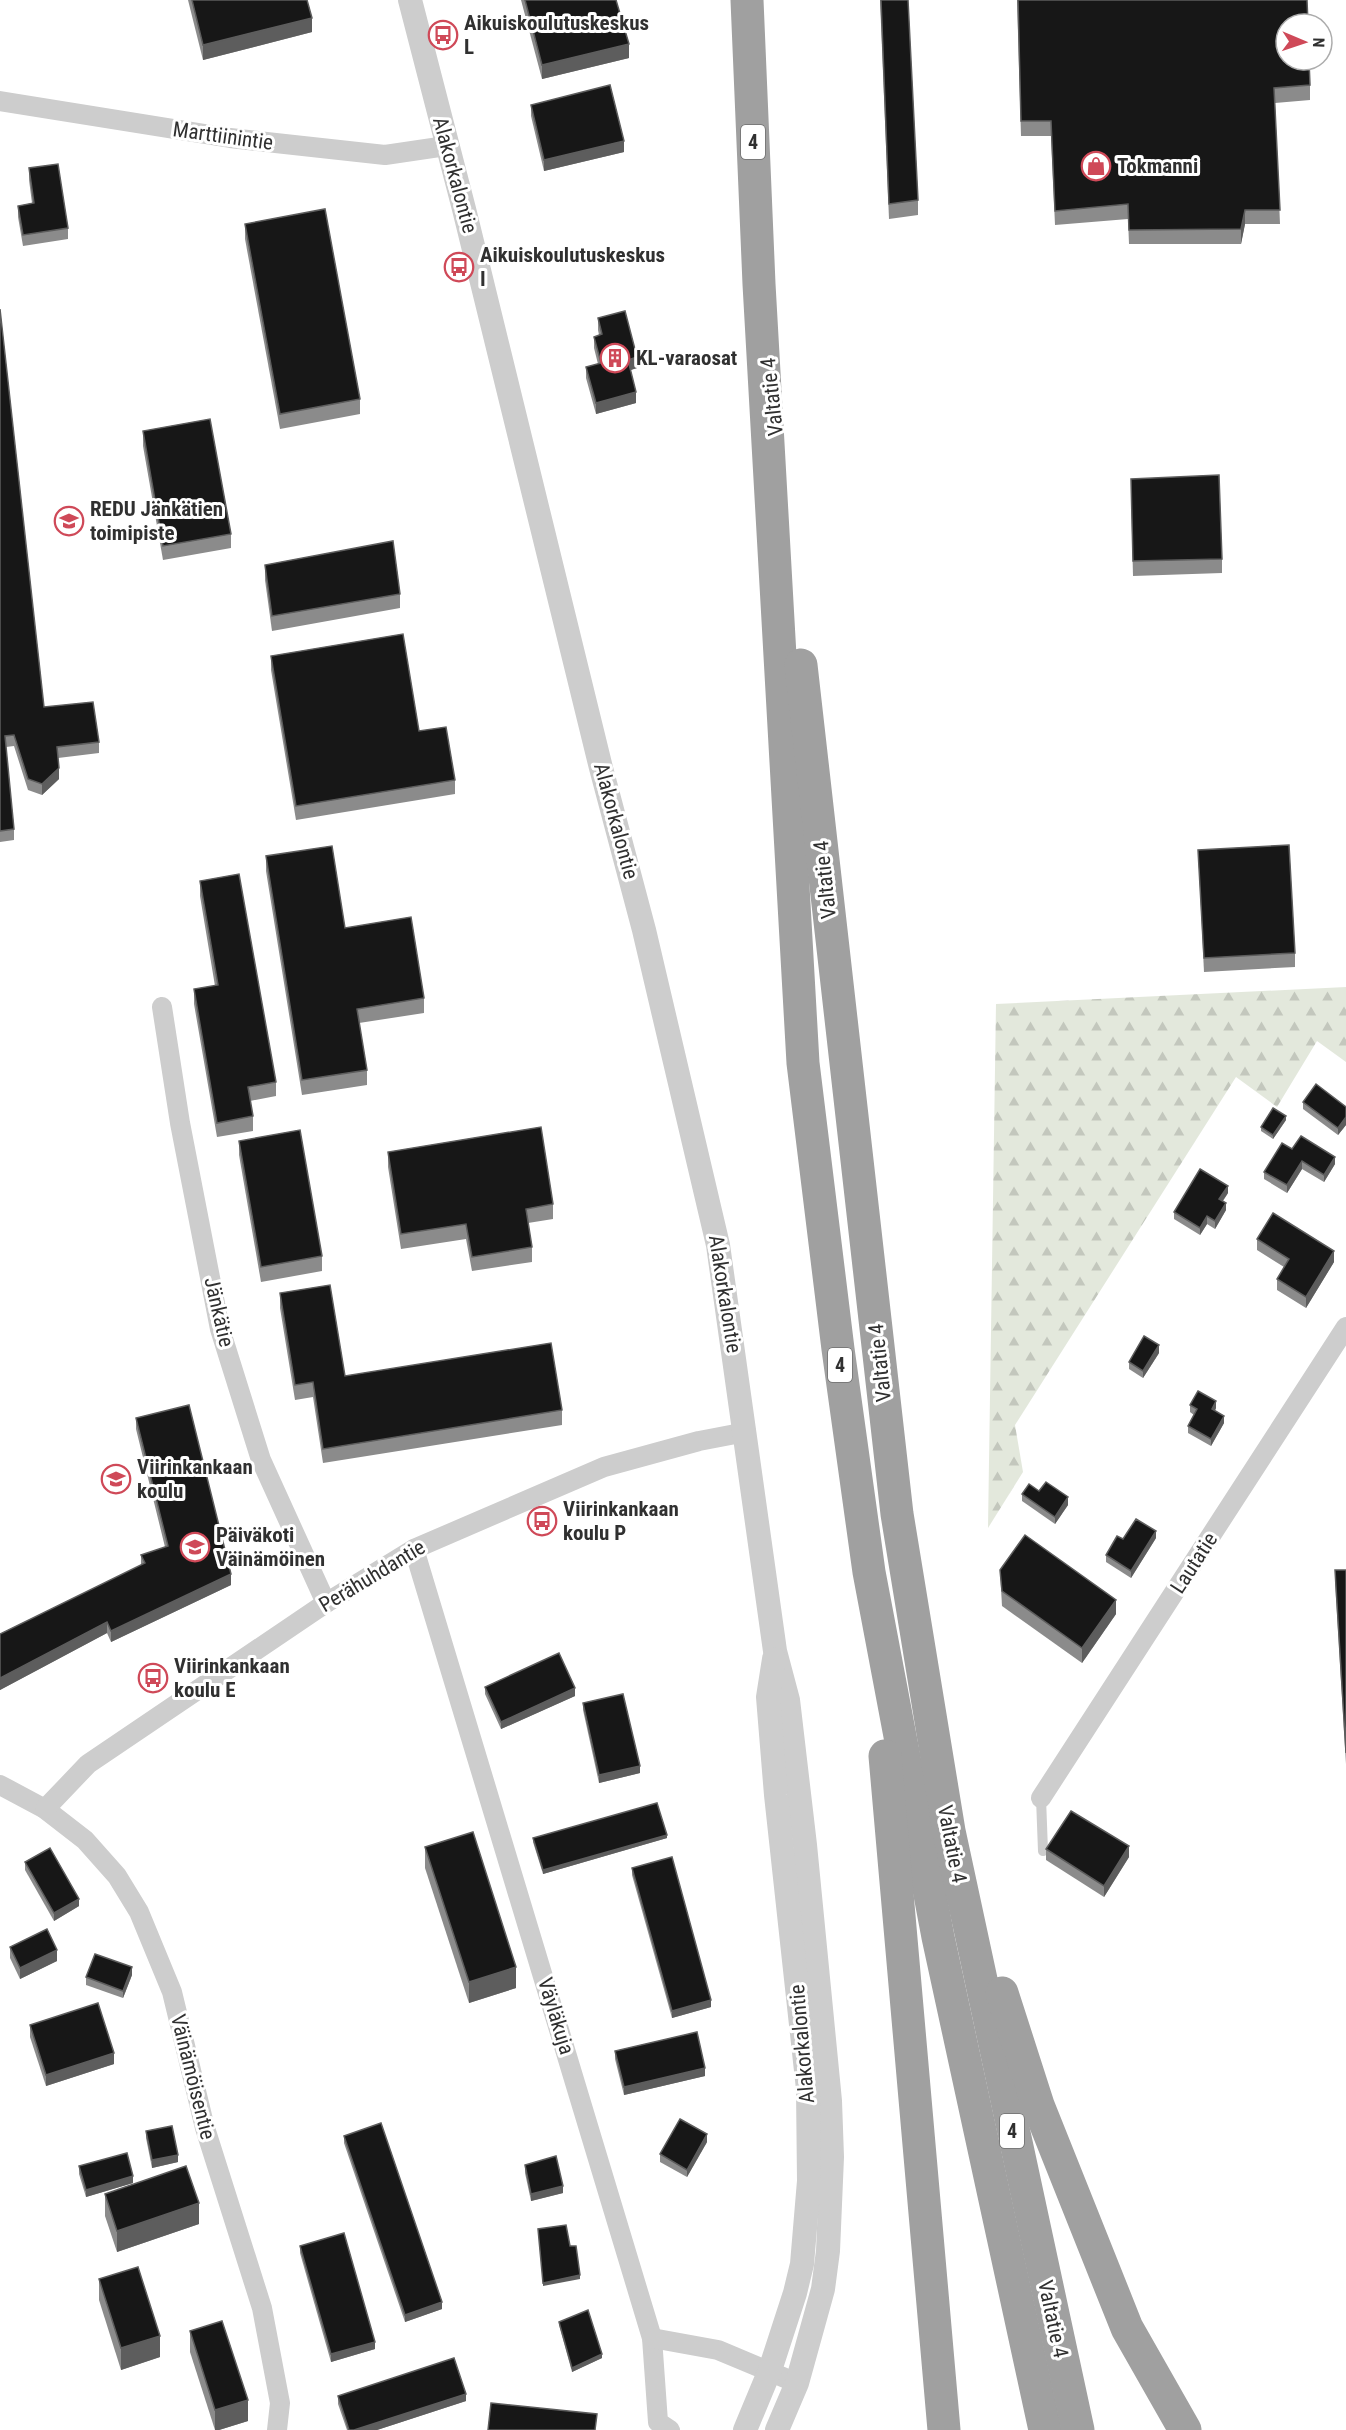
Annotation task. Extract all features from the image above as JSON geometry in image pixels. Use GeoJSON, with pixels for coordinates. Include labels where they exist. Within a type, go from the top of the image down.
{"type":"FeatureCollection","features":[{"type":"Feature","properties":{"kind":"highway","name":"Valtatie 4"},"geometry":{"type":"LineString","coordinates":[[747,0],[759,284],[803,1063],[838,1349],[869,1572],[938,1937],[1045,2430]]}},
{"type":"Feature","properties":{"kind":"highway","name":"Valtatie 4"},"geometry":{"type":"LineString","coordinates":[[759,284],[897,1514],[949,1831],[1077,2430]]}},
{"type":"Feature","properties":{"kind":"highway"},"geometry":{"type":"LineString","coordinates":[[869,1572],[944,2430]]}},
{"type":"Feature","properties":{"kind":"highway"},"geometry":{"type":"LineString","coordinates":[[949,1831],[1038,2105],[1127,2328],[1185,2430]]}},
{"type":"Feature","properties":{"kind":"street","name":"Alakorkalontie"},"geometry":{"type":"LineString","coordinates":[[410,0],[690,1120],[718,1245],[775,1651],[788,1700],[805,1845],[830,2101],[832,2157],[828,2251],[823,2289],[797,2383],[777,2430]]}},
{"type":"Feature","properties":{"kind":"street","name":"Marttiinintie"},"geometry":{"type":"LineString","coordinates":[[0,101],[230,138],[385,155],[446,146]]}},
{"type":"Feature","properties":{"kind":"street","name":"Jänkätie"},"geometry":{"type":"LineString","coordinates":[[162,1007],[180,1123],[220,1329],[261,1460],[326,1603]]}},
{"type":"Feature","properties":{"kind":"street","name":"Lautatie"},"geometry":{"type":"LineString","coordinates":[[1041,1798],[1346,1327]]}},
{"type":"Feature","properties":{"kind":"street","name":"Perähuhdantie"},"geometry":{"type":"LineString","coordinates":[[45,1809],[88,1764],[326,1603],[414,1549],[604,1467],[699,1441],[746,1432]]}},
{"type":"Feature","properties":{"kind":"street","name":"Väyläkuja"},"geometry":{"type":"LineString","coordinates":[[414,1549],[652,2338],[658,2422],[670,2430]]}},
{"type":"Feature","properties":{"kind":"street","name":"Alakorkalontie"},"geometry":{"type":"LineString","coordinates":[[745,2430],[770,2370],[788,2318],[802,2264],[809,2170],[808,2089],[776,1795],[768,1697],[775,1651]]}},
{"type":"Feature","properties":{"kind":"street","name":"Väinämöisentie"},"geometry":{"type":"LineString","coordinates":[[0,1785],[45,1809],[85,1840],[117,1876],[139,1912],[172,1992],[205,2128],[262,2308],[280,2403],[278,2430]]}},
{"type":"Feature","properties":{"kind":"street"},"geometry":{"type":"LineString","coordinates":[[652,2338],[718,2349],[797,2383]]}},
{"type":"Feature","properties":{"kind":"lane"},"geometry":{"type":"LineString","coordinates":[[1041,1798],[1043,1851]]}},
{"type":"Feature","properties":{"kind":"green space"},"geometry":{"type":"Polygon","coordinates":[[[1346,987],[1346,1062],[1317,1041],[1277,1107],[1236,1077],[1015,1425],[1023,1472],[988,1528],[996,1004],[1346,987]]]}},
{"type":"Feature","properties":{"kind":"building"},"geometry":{"type":"Polygon","coordinates":[[[192,0],[307,0],[312,18],[203,45],[192,0]]]}},
{"type":"Feature","properties":{"kind":"building"},"geometry":{"type":"Polygon","coordinates":[[[525,0],[616,0],[629,44],[542,65],[525,0]]]}},
{"type":"Feature","properties":{"kind":"building"},"geometry":{"type":"Polygon","coordinates":[[[881,0],[908,0],[918,200],[889,204],[881,0]]]}},
{"type":"Feature","properties":{"kind":"building"},"geometry":{"type":"Polygon","coordinates":[[[1018,0],[1307,0],[1308,12],[1274,12],[1274,72],[1309,72],[1310,85],[1274,88],[1280,210],[1245,210],[1241,229],[1129,230],[1128,204],[1055,211],[1051,121],[1021,121],[1018,0]]]}},
{"type":"Feature","properties":{"kind":"building"},"geometry":{"type":"Polygon","coordinates":[[[610,85],[624,141],[544,160],[531,105],[610,85]]]}},
{"type":"Feature","properties":{"kind":"building"},"geometry":{"type":"Polygon","coordinates":[[[58,164],[68,228],[23,235],[18,206],[34,203],[29,168],[58,164]]]}},
{"type":"Feature","properties":{"kind":"building"},"geometry":{"type":"Polygon","coordinates":[[[325,209],[360,399],[280,414],[245,224],[325,209]]]}},
{"type":"Feature","properties":{"kind":"building"},"geometry":{"type":"Polygon","coordinates":[[[0,309],[44,707],[93,702],[99,742],[57,747],[59,768],[42,784],[28,779],[14,735],[5,736],[14,829],[0,831],[0,309]]]}},
{"type":"Feature","properties":{"kind":"building","name":"KL-varaosat"},"geometry":{"type":"Polygon","coordinates":[[[625,311],[637,357],[628,360],[636,392],[596,403],[586,367],[601,363],[594,337],[602,334],[598,318],[625,311]]]}},
{"type":"Feature","properties":{"kind":"building"},"geometry":{"type":"Polygon","coordinates":[[[210,419],[231,534],[163,546],[143,431],[210,419]]]}},
{"type":"Feature","properties":{"kind":"building"},"geometry":{"type":"Polygon","coordinates":[[[1219,475],[1222,559],[1133,561],[1131,479],[1219,475]]]}},
{"type":"Feature","properties":{"kind":"building"},"geometry":{"type":"Polygon","coordinates":[[[393,541],[400,594],[272,616],[265,565],[393,541]]]}},
{"type":"Feature","properties":{"kind":"building"},"geometry":{"type":"Polygon","coordinates":[[[403,634],[419,731],[446,727],[455,780],[296,806],[271,656],[403,634]]]}},
{"type":"Feature","properties":{"kind":"building"},"geometry":{"type":"Polygon","coordinates":[[[1289,845],[1295,953],[1204,958],[1198,850],[1289,845]]]}},
{"type":"Feature","properties":{"kind":"building"},"geometry":{"type":"Polygon","coordinates":[[[332,846],[345,928],[411,917],[424,998],[357,1009],[367,1070],[302,1080],[266,856],[332,846]]]}},
{"type":"Feature","properties":{"kind":"building"},"geometry":{"type":"Polygon","coordinates":[[[239,874],[276,1082],[248,1087],[253,1116],[217,1123],[194,989],[218,985],[200,881],[239,874]]]}},
{"type":"Feature","properties":{"kind":"building"},"geometry":{"type":"Polygon","coordinates":[[[1316,1084],[1346,1107],[1346,1117],[1338,1128],[1303,1102],[1316,1084]]]}},
{"type":"Feature","properties":{"kind":"building"},"geometry":{"type":"Polygon","coordinates":[[[1273,1108],[1286,1116],[1273,1135],[1261,1127],[1273,1108]]]}},
{"type":"Feature","properties":{"kind":"building"},"geometry":{"type":"Polygon","coordinates":[[[541,1127],[553,1204],[526,1209],[532,1247],[472,1257],[466,1224],[401,1234],[388,1152],[541,1127]]]}},
{"type":"Feature","properties":{"kind":"building"},"geometry":{"type":"Polygon","coordinates":[[[300,1130],[322,1256],[261,1267],[239,1141],[300,1130]]]}},
{"type":"Feature","properties":{"kind":"building"},"geometry":{"type":"Polygon","coordinates":[[[1301,1136],[1335,1157],[1324,1175],[1302,1161],[1287,1185],[1264,1172],[1282,1143],[1292,1149],[1301,1136]]]}},
{"type":"Feature","properties":{"kind":"building"},"geometry":{"type":"Polygon","coordinates":[[[1200,1169],[1228,1186],[1219,1199],[1226,1203],[1215,1221],[1207,1216],[1200,1228],[1174,1212],[1200,1169]]]}},
{"type":"Feature","properties":{"kind":"building"},"geometry":{"type":"Polygon","coordinates":[[[1273,1213],[1334,1251],[1306,1297],[1277,1279],[1289,1259],[1257,1239],[1273,1213]]]}},
{"type":"Feature","properties":{"kind":"building"},"geometry":{"type":"Polygon","coordinates":[[[330,1285],[345,1376],[551,1343],[562,1410],[323,1449],[313,1382],[295,1385],[280,1293],[330,1285]]]}},
{"type":"Feature","properties":{"kind":"building"},"geometry":{"type":"Polygon","coordinates":[[[1144,1336],[1159,1345],[1143,1371],[1129,1362],[1144,1336]]]}},
{"type":"Feature","properties":{"kind":"building"},"geometry":{"type":"Polygon","coordinates":[[[1198,1391],[1216,1401],[1212,1409],[1224,1416],[1211,1439],[1188,1426],[1197,1409],[1190,1405],[1198,1391]]]}},
{"type":"Feature","properties":{"kind":"building"},"geometry":{"type":"Polygon","coordinates":[[[189,1405],[231,1574],[111,1631],[107,1622],[0,1678],[0,1634],[145,1563],[141,1555],[168,1546],[136,1418],[189,1405]]]}},
{"type":"Feature","properties":{"kind":"building"},"geometry":{"type":"Polygon","coordinates":[[[1046,1482],[1068,1497],[1055,1517],[1022,1494],[1029,1484],[1039,1491],[1046,1482]]]}},
{"type":"Feature","properties":{"kind":"building"},"geometry":{"type":"Polygon","coordinates":[[[1136,1519],[1156,1531],[1131,1571],[1106,1555],[1117,1536],[1123,1539],[1136,1519]]]}},
{"type":"Feature","properties":{"kind":"building"},"geometry":{"type":"Polygon","coordinates":[[[1025,1535],[1116,1600],[1082,1648],[1002,1591],[1000,1570],[1025,1535]]]}},
{"type":"Feature","properties":{"kind":"building"},"geometry":{"type":"Polygon","coordinates":[[[1335,1570],[1346,1570],[1346,1753],[1335,1570]]]}},
{"type":"Feature","properties":{"kind":"building"},"geometry":{"type":"Polygon","coordinates":[[[559,1653],[575,1688],[501,1722],[485,1687],[559,1653]]]}},
{"type":"Feature","properties":{"kind":"building"},"geometry":{"type":"Polygon","coordinates":[[[623,1694],[640,1766],[599,1775],[583,1703],[623,1694]]]}},
{"type":"Feature","properties":{"kind":"building"},"geometry":{"type":"Polygon","coordinates":[[[657,1803],[667,1835],[543,1870],[533,1838],[657,1803]]]}},
{"type":"Feature","properties":{"kind":"building"},"geometry":{"type":"Polygon","coordinates":[[[1071,1811],[1129,1846],[1104,1886],[1046,1849],[1071,1811]]]}},
{"type":"Feature","properties":{"kind":"building"},"geometry":{"type":"Polygon","coordinates":[[[473,1832],[516,1967],[469,1982],[425,1847],[473,1832]]]}},
{"type":"Feature","properties":{"kind":"building"},"geometry":{"type":"Polygon","coordinates":[[[50,1848],[79,1899],[54,1913],[25,1862],[50,1848]]]}},
{"type":"Feature","properties":{"kind":"building"},"geometry":{"type":"Polygon","coordinates":[[[672,1857],[711,2000],[672,2011],[632,1868],[672,1857]]]}},
{"type":"Feature","properties":{"kind":"building"},"geometry":{"type":"Polygon","coordinates":[[[47,1929],[57,1950],[20,1968],[10,1947],[47,1929]]]}},
{"type":"Feature","properties":{"kind":"building"},"geometry":{"type":"Polygon","coordinates":[[[95,1954],[132,1967],[123,1991],[86,1977],[95,1954]]]}},
{"type":"Feature","properties":{"kind":"building"},"geometry":{"type":"Polygon","coordinates":[[[98,2003],[114,2053],[46,2075],[30,2025],[98,2003]]]}},
{"type":"Feature","properties":{"kind":"building"},"geometry":{"type":"Polygon","coordinates":[[[697,2032],[705,2068],[624,2087],[615,2051],[697,2032]]]}},
{"type":"Feature","properties":{"kind":"building"},"geometry":{"type":"Polygon","coordinates":[[[680,2119],[707,2134],[687,2170],[660,2154],[680,2119]]]}},
{"type":"Feature","properties":{"kind":"building"},"geometry":{"type":"Polygon","coordinates":[[[381,2123],[442,2302],[405,2315],[344,2136],[381,2123]]]}},
{"type":"Feature","properties":{"kind":"building"},"geometry":{"type":"Polygon","coordinates":[[[172,2126],[178,2155],[152,2160],[146,2131],[172,2126]]]}},
{"type":"Feature","properties":{"kind":"building"},"geometry":{"type":"Polygon","coordinates":[[[127,2153],[133,2176],[86,2190],[79,2166],[127,2153]]]}},
{"type":"Feature","properties":{"kind":"building"},"geometry":{"type":"Polygon","coordinates":[[[556,2156],[563,2186],[531,2194],[525,2165],[556,2156]]]}},
{"type":"Feature","properties":{"kind":"building"},"geometry":{"type":"Polygon","coordinates":[[[186,2166],[199,2203],[117,2231],[105,2194],[186,2166]]]}},
{"type":"Feature","properties":{"kind":"building"},"geometry":{"type":"Polygon","coordinates":[[[566,2225],[570,2246],[576,2246],[580,2275],[543,2283],[538,2229],[566,2225]]]}},
{"type":"Feature","properties":{"kind":"building"},"geometry":{"type":"Polygon","coordinates":[[[344,2233],[375,2342],[331,2354],[300,2246],[344,2233]]]}},
{"type":"Feature","properties":{"kind":"building"},"geometry":{"type":"Polygon","coordinates":[[[138,2267],[160,2336],[121,2348],[99,2279],[138,2267]]]}},
{"type":"Feature","properties":{"kind":"building"},"geometry":{"type":"Polygon","coordinates":[[[588,2310],[602,2354],[572,2368],[559,2322],[588,2310]]]}},
{"type":"Feature","properties":{"kind":"building"},"geometry":{"type":"Polygon","coordinates":[[[222,2321],[248,2400],[215,2410],[190,2331],[222,2321]]]}},
{"type":"Feature","properties":{"kind":"building"},"geometry":{"type":"Polygon","coordinates":[[[454,2358],[466,2394],[349,2430],[338,2396],[454,2358]]]}},
{"type":"Feature","properties":{"kind":"building"},"geometry":{"type":"Polygon","coordinates":[[[491,2403],[597,2414],[595,2430],[488,2430],[491,2403]]]}},
{"type":"Feature","properties":{"kind":"place","name":"Aikuiskoulutuskeskus L"},"geometry":{"type":"Point","coordinates":[443,35]}},
{"type":"Feature","properties":{"kind":"place","name":"Tokmanni"},"geometry":{"type":"Point","coordinates":[1096,166]}},
{"type":"Feature","properties":{"kind":"place","name":"Aikuiskoulutuskeskus I"},"geometry":{"type":"Point","coordinates":[459,267]}},
{"type":"Feature","properties":{"kind":"place","name":"KL-varaosat"},"geometry":{"type":"Point","coordinates":[615,358]}},
{"type":"Feature","properties":{"kind":"place","name":"REDU Jänkätien toimipiste"},"geometry":{"type":"Point","coordinates":[69,521]}},
{"type":"Feature","properties":{"kind":"place","name":"Viirinkankaan koulu"},"geometry":{"type":"Point","coordinates":[116,1479]}},
{"type":"Feature","properties":{"kind":"place","name":"Viirinkankaan koulu P"},"geometry":{"type":"Point","coordinates":[542,1521]}},
{"type":"Feature","properties":{"kind":"place","name":"Päiväkoti Väinämöinen"},"geometry":{"type":"Point","coordinates":[195,1547]}},
{"type":"Feature","properties":{"kind":"place","name":"Viirinkankaan koulu E"},"geometry":{"type":"Point","coordinates":[153,1678]}}]}
